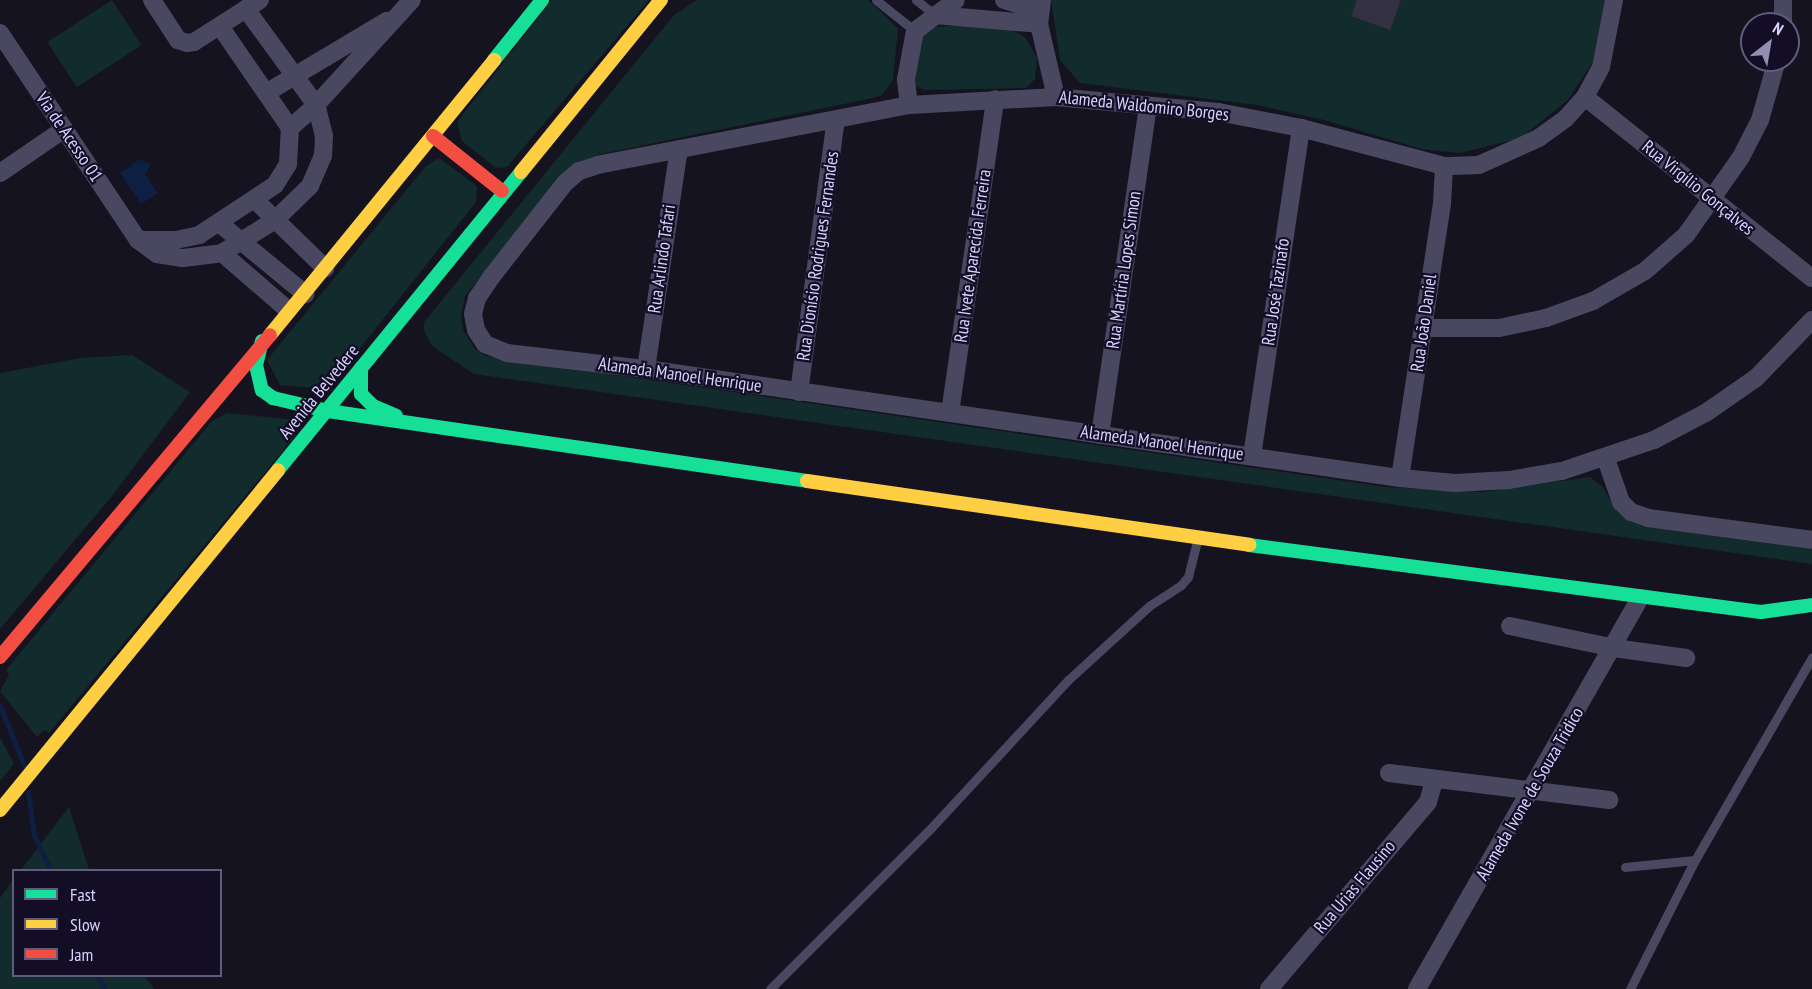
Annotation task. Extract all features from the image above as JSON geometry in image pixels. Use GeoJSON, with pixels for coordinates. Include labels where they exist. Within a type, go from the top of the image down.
{"type":"FeatureCollection","features":[{"type":"Feature","properties":{"kind":"main road"},"geometry":{"type":"LineString","coordinates":[[0,657],[288,310],[305,294],[542,0]]}},
{"type":"Feature","properties":{"kind":"main road","name":"Avenida Belvedere"},"geometry":{"type":"LineString","coordinates":[[2,808],[328,411],[502,191],[661,0]]}},
{"type":"Feature","properties":{"kind":"main road"},"geometry":{"type":"LineString","coordinates":[[433,136],[502,191]]}},
{"type":"Feature","properties":{"kind":"main road"},"geometry":{"type":"LineString","coordinates":[[262,341],[256,365],[262,390],[273,398],[328,411],[411,421],[1197,538],[1640,598],[1761,612],[1812,605]]}},
{"type":"Feature","properties":{"kind":"main road"},"geometry":{"type":"LineString","coordinates":[[362,368],[362,394],[367,400],[373,406],[411,421]]}},
{"type":"Feature","properties":{"kind":"street"},"geometry":{"type":"LineString","coordinates":[[138,240],[157,254],[183,258],[222,252],[242,243],[275,220],[310,186],[323,156],[324,136],[316,105],[292,74],[253,4],[194,42],[178,40],[152,0]]}},
{"type":"Feature","properties":{"kind":"street"},"geometry":{"type":"LineString","coordinates":[[909,105],[906,79],[915,31],[956,0]]}},
{"type":"Feature","properties":{"kind":"street"},"geometry":{"type":"LineString","coordinates":[[1004,0],[1041,12]]}},
{"type":"Feature","properties":{"kind":"street","name":"Alameda Waldomiro Borges"},"geometry":{"type":"LineString","coordinates":[[476,330],[473,314],[477,298],[566,183],[579,171],[679,149],[909,105],[1056,97],[1218,112],[1301,128],[1444,166],[1479,165],[1511,153],[1565,119],[1585,97],[1604,58],[1614,0]]}},
{"type":"Feature","properties":{"kind":"street"},"geometry":{"type":"LineString","coordinates":[[266,93],[292,74],[406,6]]}},
{"type":"Feature","properties":{"kind":"street"},"geometry":{"type":"LineString","coordinates":[[290,128],[316,105],[406,6]]}},
{"type":"Feature","properties":{"kind":"street"},"geometry":{"type":"LineString","coordinates":[[935,15],[1041,12]]}},
{"type":"Feature","properties":{"kind":"street"},"geometry":{"type":"LineString","coordinates":[[1041,12],[1056,97]]}},
{"type":"Feature","properties":{"kind":"street"},"geometry":{"type":"LineString","coordinates":[[138,240],[176,240],[199,235],[275,185],[288,164],[290,128],[220,26]]}},
{"type":"Feature","properties":{"kind":"street","name":"Via de Acesso 01"},"geometry":{"type":"LineString","coordinates":[[0,33],[138,240]]}},
{"type":"Feature","properties":{"kind":"street"},"geometry":{"type":"LineString","coordinates":[[1424,328],[1498,328],[1546,318],[1593,301],[1645,271],[1686,235],[1714,200],[1760,120],[1774,72]]}},
{"type":"Feature","properties":{"kind":"street","name":"Rua Virgílio Gonçalves"},"geometry":{"type":"LineString","coordinates":[[1585,97],[1812,278]]}},
{"type":"Feature","properties":{"kind":"street","name":"Rua Ivete Aparecida Ferreira"},"geometry":{"type":"LineString","coordinates":[[950,413],[995,99]]}},
{"type":"Feature","properties":{"kind":"street","name":"Rua Martíria Lopes Simon"},"geometry":{"type":"LineString","coordinates":[[1100,435],[1148,105]]}},
{"type":"Feature","properties":{"kind":"street","name":"Rua Dionísio Rodrigues Fernandes"},"geometry":{"type":"LineString","coordinates":[[799,392],[836,119]]}},
{"type":"Feature","properties":{"kind":"street","name":"Rua José Tazinafo"},"geometry":{"type":"LineString","coordinates":[[1252,456],[1301,128]]}},
{"type":"Feature","properties":{"kind":"street"},"geometry":{"type":"LineString","coordinates":[[0,172],[64,129]]}},
{"type":"Feature","properties":{"kind":"street","name":"Rua Arlindo Tafari"},"geometry":{"type":"LineString","coordinates":[[646,369],[679,149]]}},
{"type":"Feature","properties":{"kind":"street","name":"Rua João Daniel"},"geometry":{"type":"LineString","coordinates":[[1400,478],[1424,328],[1444,166]]}},
{"type":"Feature","properties":{"kind":"street"},"geometry":{"type":"LineString","coordinates":[[255,200],[325,268]]}},
{"type":"Feature","properties":{"kind":"street"},"geometry":{"type":"LineString","coordinates":[[219,223],[305,294]]}},
{"type":"Feature","properties":{"kind":"street"},"geometry":{"type":"LineString","coordinates":[[222,252],[288,310]]}},
{"type":"Feature","properties":{"kind":"street","name":"Alameda Manoel Henrique"},"geometry":{"type":"LineString","coordinates":[[476,330],[485,344],[507,353],[646,369],[1400,478],[1455,483],[1509,480],[1606,459],[1707,412],[1756,378],[1812,320]]}},
{"type":"Feature","properties":{"kind":"street"},"geometry":{"type":"LineString","coordinates":[[1606,459],[1621,502],[1631,512],[1684,524],[1812,540]]}},
{"type":"Feature","properties":{"kind":"street","name":"Alameda Ivone de Souza Tridico"},"geometry":{"type":"LineString","coordinates":[[1417,989],[1532,793],[1640,598]]}},
{"type":"Feature","properties":{"kind":"street"},"geometry":{"type":"LineString","coordinates":[[1510,626],[1614,648],[1686,658]]}},
{"type":"Feature","properties":{"kind":"street"},"geometry":{"type":"LineString","coordinates":[[1389,773],[1434,782],[1609,800]]}},
{"type":"Feature","properties":{"kind":"street","name":"Rua Urias Flausino"},"geometry":{"type":"LineString","coordinates":[[1269,989],[1428,802],[1434,782]]}},
{"type":"Feature","properties":{"kind":"lane"},"geometry":{"type":"LineString","coordinates":[[876,0],[915,31]]}},
{"type":"Feature","properties":{"kind":"lane"},"geometry":{"type":"LineString","coordinates":[[916,0],[935,15]]}},
{"type":"Feature","properties":{"kind":"lane"},"geometry":{"type":"LineString","coordinates":[[770,989],[931,828],[1068,680],[1149,606],[1181,585],[1188,577],[1197,538]]}},
{"type":"Feature","properties":{"kind":"lane"},"geometry":{"type":"LineString","coordinates":[[1630,989],[1695,860],[1812,657]]}},
{"type":"Feature","properties":{"kind":"lane"},"geometry":{"type":"LineString","coordinates":[[1625,867],[1695,860]]}},
{"type":"Feature","properties":{"kind":"green space"},"geometry":{"type":"Polygon","coordinates":[[[112,0],[141,45],[77,87],[47,42],[112,0]]]}},
{"type":"Feature","properties":{"kind":"green space"},"geometry":{"type":"Polygon","coordinates":[[[552,0],[649,0],[507,167],[496,168],[462,141],[457,122],[552,0]]]}},
{"type":"Feature","properties":{"kind":"green space"},"geometry":{"type":"Polygon","coordinates":[[[697,0],[868,0],[898,28],[893,80],[882,95],[873,98],[601,154],[573,164],[465,296],[461,318],[463,330],[475,349],[486,356],[1386,487],[1483,492],[1590,477],[1603,487],[1615,509],[1631,522],[1812,549],[1812,564],[474,374],[432,346],[423,328],[425,321],[674,15],[697,0]]]}},
{"type":"Feature","properties":{"kind":"green space"},"geometry":{"type":"Polygon","coordinates":[[[1051,0],[1604,0],[1604,7],[1592,63],[1568,100],[1521,138],[1460,153],[1421,149],[1324,120],[1257,105],[1080,83],[1060,60],[1051,0]]]}},
{"type":"Feature","properties":{"kind":"green space"},"geometry":{"type":"Polygon","coordinates":[[[977,24],[1008,28],[1025,37],[1037,58],[1035,79],[1026,88],[924,90],[916,86],[912,78],[922,35],[936,27],[977,24]]]}},
{"type":"Feature","properties":{"kind":"green space"},"geometry":{"type":"Polygon","coordinates":[[[439,158],[477,186],[476,202],[334,381],[316,388],[280,385],[267,360],[426,166],[439,158]]]}},
{"type":"Feature","properties":{"kind":"green space"},"geometry":{"type":"Polygon","coordinates":[[[132,355],[190,392],[112,496],[0,629],[0,373],[81,358],[132,355]]]}},
{"type":"Feature","properties":{"kind":"green space"},"geometry":{"type":"Polygon","coordinates":[[[227,413],[296,420],[296,435],[49,733],[45,730],[37,737],[0,691],[9,675],[6,670],[212,421],[227,413]]]}},
{"type":"Feature","properties":{"kind":"green space"},"geometry":{"type":"Polygon","coordinates":[[[0,737],[14,764],[0,781],[0,737]]]}},
{"type":"Feature","properties":{"kind":"green space"},"geometry":{"type":"Polygon","coordinates":[[[69,807],[89,869],[22,869],[69,807]]]}},
{"type":"Feature","properties":{"kind":"green space"},"geometry":{"type":"Polygon","coordinates":[[[12,881],[12,977],[146,977],[154,989],[0,989],[0,898],[12,881]]]}},
{"type":"Feature","properties":{"kind":"water"},"geometry":{"type":"Polygon","coordinates":[[[140,159],[151,164],[145,174],[158,193],[141,204],[120,173],[140,159]]]}},
{"type":"Feature","properties":{"kind":"building"},"geometry":{"type":"Polygon","coordinates":[[[1357,0],[1401,0],[1390,30],[1351,16],[1357,0]]]}},
{"type":"Feature","properties":{"kind":"waterway"},"geometry":{"type":"LineString","coordinates":[[0,706],[24,765]]}},
{"type":"Feature","properties":{"kind":"waterway"},"geometry":{"type":"LineString","coordinates":[[28,792],[34,835],[50,869]]}},
{"type":"Feature","properties":{"kind":"waterway"},"geometry":{"type":"LineString","coordinates":[[98,977],[104,989]]}},
{"type":"Feature","properties":{"kind":"traffic: fast"},"geometry":{"type":"LineString","coordinates":[[494,60],[542,0]]}},
{"type":"Feature","properties":{"kind":"traffic: fast"},"geometry":{"type":"LineString","coordinates":[[278,470],[521,172]]}},
{"type":"Feature","properties":{"kind":"traffic: fast"},"geometry":{"type":"LineString","coordinates":[[262,341],[256,365],[262,390],[273,398],[328,411]]}},
{"type":"Feature","properties":{"kind":"traffic: fast"},"geometry":{"type":"LineString","coordinates":[[361,368],[361,394],[373,406],[396,416]]}},
{"type":"Feature","properties":{"kind":"traffic: fast"},"geometry":{"type":"LineString","coordinates":[[328,411],[807,481]]}},
{"type":"Feature","properties":{"kind":"traffic: fast"},"geometry":{"type":"LineString","coordinates":[[1249,545],[1761,612],[1812,605]]}},
{"type":"Feature","properties":{"kind":"traffic: slow"},"geometry":{"type":"LineString","coordinates":[[521,172],[661,0]]}},
{"type":"Feature","properties":{"kind":"traffic: slow"},"geometry":{"type":"LineString","coordinates":[[270,335],[494,60]]}},
{"type":"Feature","properties":{"kind":"traffic: slow"},"geometry":{"type":"LineString","coordinates":[[0,810],[278,470]]}},
{"type":"Feature","properties":{"kind":"traffic: slow"},"geometry":{"type":"LineString","coordinates":[[807,481],[1249,545]]}},
{"type":"Feature","properties":{"kind":"traffic: jam"},"geometry":{"type":"LineString","coordinates":[[433,136],[502,191]]}},
{"type":"Feature","properties":{"kind":"traffic: jam"},"geometry":{"type":"LineString","coordinates":[[0,657],[270,335]]}}]}
